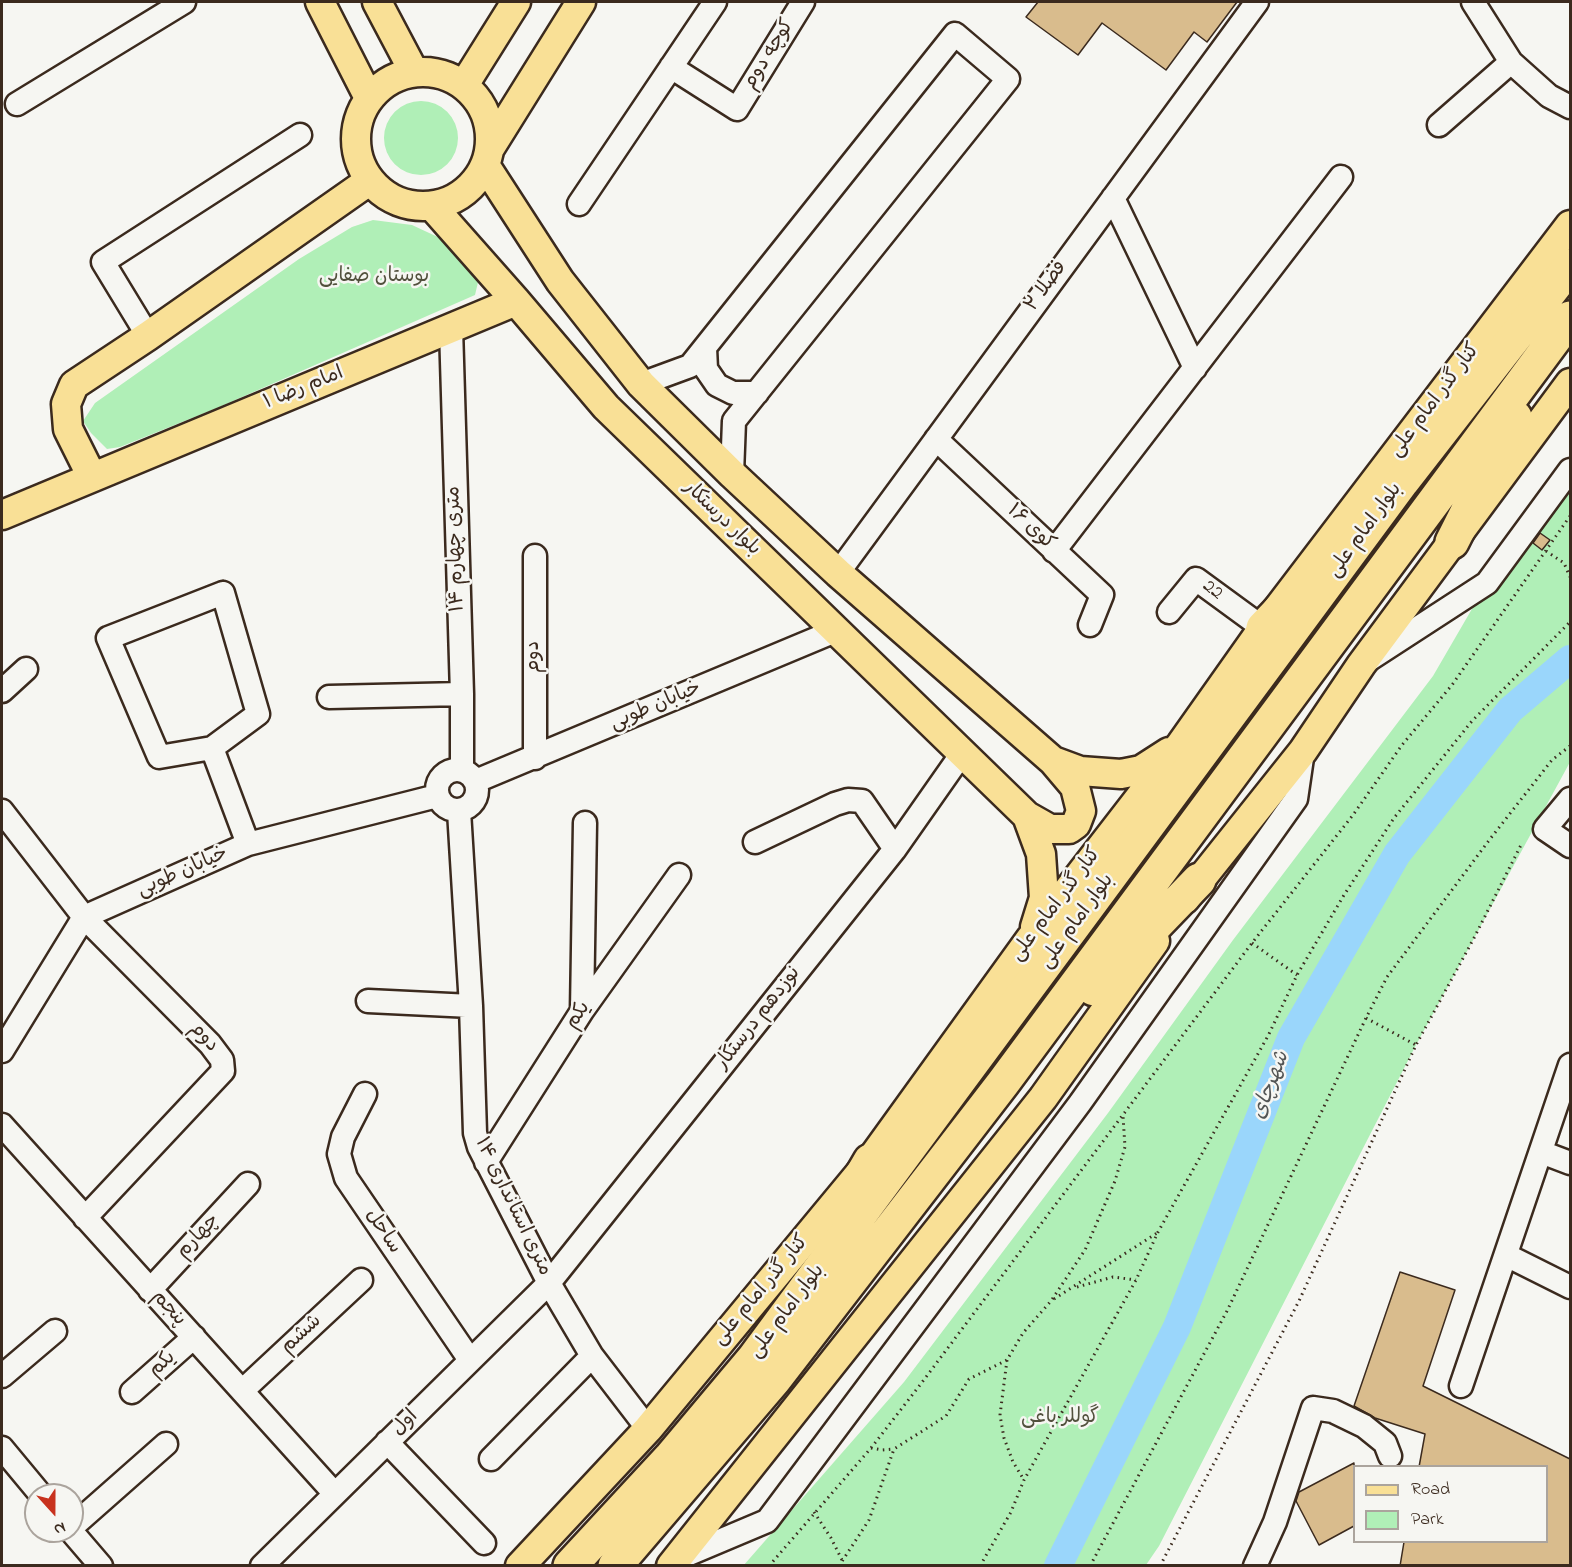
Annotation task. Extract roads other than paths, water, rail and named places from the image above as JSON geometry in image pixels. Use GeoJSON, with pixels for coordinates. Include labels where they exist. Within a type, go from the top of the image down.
{"type":"FeatureCollection","features":[{"type":"Feature","properties":{"kind":"highway","name":"بلوار امام علی"},"geometry":{"type":"LineString","coordinates":[[570,1566],[670,1458],[754,1358],[1402,482],[1570,266]]}},
{"type":"Feature","properties":{"kind":"highway"},"geometry":{"type":"LineString","coordinates":[[1452,542],[1563,327]]}},
{"type":"Feature","properties":{"kind":"highway","name":"بلوار امام علی"},"geometry":{"type":"LineString","coordinates":[[615,1566],[775,1379],[1003,1083],[1563,327]]}},
{"type":"Feature","properties":{"kind":"highway"},"geometry":{"type":"LineString","coordinates":[[1263,628],[1402,482]]}},
{"type":"Feature","properties":{"kind":"highway"},"geometry":{"type":"LineString","coordinates":[[1003,1083],[1199,880]]}},
{"type":"Feature","properties":{"kind":"highway"},"geometry":{"type":"LineString","coordinates":[[754,1358],[870,1161]]}},
{"type":"Feature","properties":{"kind":"main road"},"geometry":{"type":"LineString","coordinates":[[320,2],[369,98]]}},
{"type":"Feature","properties":{"kind":"main road"},"geometry":{"type":"LineString","coordinates":[[377,2],[414,72]]}},
{"type":"Feature","properties":{"kind":"main road"},"geometry":{"type":"LineString","coordinates":[[464,85],[516,2]]}},
{"type":"Feature","properties":{"kind":"main road"},"geometry":{"type":"LineString","coordinates":[[488,156],[490,130],[485,113],[477,98],[464,85],[449,76],[432,72],[414,72],[397,77],[381,86],[369,98],[360,114],[356,149],[360,166],[369,181],[382,193],[397,202],[415,206],[432,206],[449,201],[464,193],[477,180],[488,156],[581,2]]}},
{"type":"Feature","properties":{"kind":"main road","name":"بلوار درستکار"},"geometry":{"type":"LineString","coordinates":[[432,206],[606,407],[1027,816],[1050,829],[1069,830],[1076,824],[1081,811],[1080,800],[1075,787],[1053,762],[838,573],[732,474],[641,384],[560,281],[488,156]]}},
{"type":"Feature","properties":{"kind":"main road"},"geometry":{"type":"LineString","coordinates":[[92,477],[68,429],[66,404],[74,385],[369,181]]}},
{"type":"Feature","properties":{"kind":"main road","name":"کنار گذر امام علی"},"geometry":{"type":"LineString","coordinates":[[520,1566],[648,1429],[870,1161],[1031,938],[1181,744],[1263,628],[1570,225]]}},
{"type":"Feature","properties":{"kind":"main road","name":"امام رضا ۱"},"geometry":{"type":"LineString","coordinates":[[2,515],[516,301]]}},
{"type":"Feature","properties":{"kind":"main road"},"geometry":{"type":"LineString","coordinates":[[674,1562],[1043,1098],[1199,880],[1303,751],[1362,665],[1570,383]]}},
{"type":"Feature","properties":{"kind":"main road"},"geometry":{"type":"LineString","coordinates":[[1053,762],[1080,771],[1120,774],[1141,770],[1181,744]]}},
{"type":"Feature","properties":{"kind":"main road"},"geometry":{"type":"LineString","coordinates":[[1027,816],[1041,854],[1044,898],[1031,938]]}},
{"type":"Feature","properties":{"kind":"street"},"geometry":{"type":"LineString","coordinates":[[17,104],[184,2]]}},
{"type":"Feature","properties":{"kind":"street"},"geometry":{"type":"LineString","coordinates":[[579,204],[715,2]]}},
{"type":"Feature","properties":{"kind":"street","name":"کوچه دوم"},"geometry":{"type":"LineString","coordinates":[[671,67],[737,109],[803,2]]}},
{"type":"Feature","properties":{"kind":"street","name":"فضلا ۲"},"geometry":{"type":"LineString","coordinates":[[838,573],[1257,2]]}},
{"type":"Feature","properties":{"kind":"street"},"geometry":{"type":"LineString","coordinates":[[1473,2],[1511,63],[1549,96],[1570,106]]}},
{"type":"Feature","properties":{"kind":"street"},"geometry":{"type":"LineString","coordinates":[[641,384],[690,366],[955,34],[1008,79],[734,421],[732,474]]}},
{"type":"Feature","properties":{"kind":"street"},"geometry":{"type":"LineString","coordinates":[[1439,125],[1511,63]]}},
{"type":"Feature","properties":{"kind":"street"},"geometry":{"type":"LineString","coordinates":[[148,336],[103,262],[300,135]]}},
{"type":"Feature","properties":{"kind":"street"},"geometry":{"type":"LineString","coordinates":[[1054,551],[1341,177]]}},
{"type":"Feature","properties":{"kind":"street"},"geometry":{"type":"LineString","coordinates":[[1113,198],[1195,368]]}},
{"type":"Feature","properties":{"kind":"street","name":"۱۴ متری چهارم"},"geometry":{"type":"LineString","coordinates":[[451,328],[462,694],[469,775]]}},
{"type":"Feature","properties":{"kind":"street"},"geometry":{"type":"LineString","coordinates":[[705,348],[706,369],[717,385],[733,393],[757,393]]}},
{"type":"Feature","properties":{"kind":"street","name":"کوی ۱۶"},"geometry":{"type":"LineString","coordinates":[[936,439],[1102,595],[1090,625]]}},
{"type":"Feature","properties":{"kind":"street"},"geometry":{"type":"LineString","coordinates":[[1362,665],[1487,583],[1570,470]]}},
{"type":"Feature","properties":{"kind":"street","name":"دوم"},"geometry":{"type":"LineString","coordinates":[[535,556],[535,758]]}},
{"type":"Feature","properties":{"kind":"street","name":"22"},"geometry":{"type":"LineString","coordinates":[[1169,612],[1196,579],[1263,628]]}},
{"type":"Feature","properties":{"kind":"street"},"geometry":{"type":"LineString","coordinates":[[223,593],[258,714],[212,748],[159,757],[108,638],[223,593]]}},
{"type":"Feature","properties":{"kind":"street","name":"خیابان طوبی"},"geometry":{"type":"LineString","coordinates":[[469,775],[535,758],[835,631]]}},
{"type":"Feature","properties":{"kind":"street"},"geometry":{"type":"LineString","coordinates":[[2,691],[26,669]]}},
{"type":"Feature","properties":{"kind":"street"},"geometry":{"type":"LineString","coordinates":[[329,697],[462,694]]}},
{"type":"Feature","properties":{"kind":"street"},"geometry":{"type":"LineString","coordinates":[[212,748],[248,844]]}},
{"type":"Feature","properties":{"kind":"street"},"geometry":{"type":"LineString","coordinates":[[674,1562],[767,1521],[1080,1103],[1296,800],[1303,751]]}},
{"type":"Feature","properties":{"kind":"street","name":"نوزدهم درستکار"},"geometry":{"type":"LineString","coordinates":[[549,1283],[895,849],[963,752]]}},
{"type":"Feature","properties":{"kind":"street"},"geometry":{"type":"LineString","coordinates":[[451,770],[469,775],[478,791],[475,800],[468,808],[459,811],[442,804],[437,796],[437,785],[442,776],[451,770]]}},
{"type":"Feature","properties":{"kind":"street","name":"خیابان طوبی"},"geometry":{"type":"LineString","coordinates":[[84,917],[248,844],[437,796]]}},
{"type":"Feature","properties":{"kind":"street"},"geometry":{"type":"LineString","coordinates":[[1570,799],[1545,829],[1570,846]]}},
{"type":"Feature","properties":{"kind":"street"},"geometry":{"type":"LineString","coordinates":[[755,842],[848,800],[862,801],[895,849]]}},
{"type":"Feature","properties":{"kind":"street"},"geometry":{"type":"LineString","coordinates":[[2,811],[84,917],[2,1051]]}},
{"type":"Feature","properties":{"kind":"street","name":"۱۴ متری استانداری"},"geometry":{"type":"LineString","coordinates":[[459,811],[471,1006],[475,1133],[486,1162],[549,1283],[592,1356],[648,1429]]}},
{"type":"Feature","properties":{"kind":"street"},"geometry":{"type":"LineString","coordinates":[[582,1011],[585,823]]}},
{"type":"Feature","properties":{"kind":"street","name":"یکم"},"geometry":{"type":"LineString","coordinates":[[486,1162],[582,1011],[679,875]]}},
{"type":"Feature","properties":{"kind":"street","name":"دوم"},"geometry":{"type":"LineString","coordinates":[[84,917],[210,1044],[222,1060],[223,1071],[85,1218]]}},
{"type":"Feature","properties":{"kind":"street"},"geometry":{"type":"LineString","coordinates":[[368,1001],[471,1006]]}},
{"type":"Feature","properties":{"kind":"street"},"geometry":{"type":"LineString","coordinates":[[1461,1386],[1570,1065]]}},
{"type":"Feature","properties":{"kind":"street","name":"ساحل"},"geometry":{"type":"LineString","coordinates":[[365,1094],[343,1137],[339,1154],[346,1178],[471,1360]]}},
{"type":"Feature","properties":{"kind":"street","name":"پنجم"},"geometry":{"type":"LineString","coordinates":[[2,1125],[335,1494]]}},
{"type":"Feature","properties":{"kind":"street"},"geometry":{"type":"LineString","coordinates":[[1541,1152],[1570,1163]]}},
{"type":"Feature","properties":{"kind":"street","name":"چهارم"},"geometry":{"type":"LineString","coordinates":[[150,1290],[248,1184]]}},
{"type":"Feature","properties":{"kind":"street"},"geometry":{"type":"LineString","coordinates":[[1506,1255],[1570,1287]]}},
{"type":"Feature","properties":{"kind":"street","name":"ششم"},"geometry":{"type":"LineString","coordinates":[[242,1391],[361,1280]]}},
{"type":"Feature","properties":{"kind":"street","name":"اول"},"geometry":{"type":"LineString","coordinates":[[262,1566],[549,1283]]}},
{"type":"Feature","properties":{"kind":"street"},"geometry":{"type":"LineString","coordinates":[[2,1376],[55,1331]]}},
{"type":"Feature","properties":{"kind":"street","name":"یکم"},"geometry":{"type":"LineString","coordinates":[[132,1392],[194,1337]]}},
{"type":"Feature","properties":{"kind":"street"},"geometry":{"type":"LineString","coordinates":[[491,1459],[592,1356]]}},
{"type":"Feature","properties":{"kind":"street"},"geometry":{"type":"LineString","coordinates":[[1255,1566],[1275,1522],[1313,1408],[1333,1411],[1364,1426],[1385,1443],[1390,1456]]}},
{"type":"Feature","properties":{"kind":"street"},"geometry":{"type":"LineString","coordinates":[[387,1443],[484,1543]]}},
{"type":"Feature","properties":{"kind":"street"},"geometry":{"type":"LineString","coordinates":[[84,1518],[166,1444]]}},
{"type":"Feature","properties":{"kind":"street"},"geometry":{"type":"LineString","coordinates":[[2,1448],[31,1483]]}},
{"type":"Feature","properties":{"kind":"street"},"geometry":{"type":"LineString","coordinates":[[83,1543],[100,1566]]}},
{"type":"Feature","properties":{"kind":"waterway","name":"شهرچای"},"geometry":{"type":"LineString","coordinates":[[1058,1566],[1177,1327],[1291,1038],[1397,854],[1510,710],[1570,659]]}},
{"type":"Feature","properties":{"kind":"park label","name":"بوستان صفایی"},"geometry":{"type":"Point","coordinates":[374,278]}},
{"type":"Feature","properties":{"kind":"park label","name":"گوللر باغی"},"geometry":{"type":"Point","coordinates":[1060,1419]}}]}
